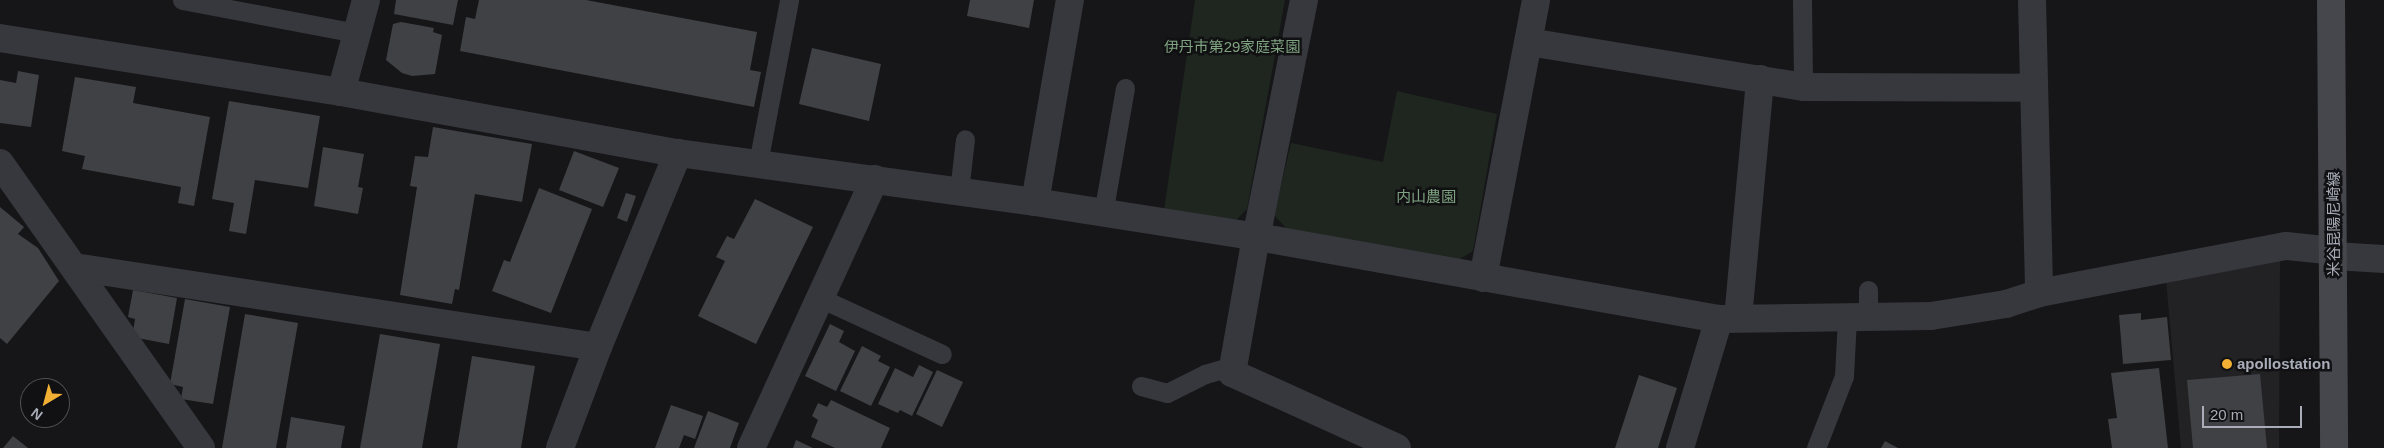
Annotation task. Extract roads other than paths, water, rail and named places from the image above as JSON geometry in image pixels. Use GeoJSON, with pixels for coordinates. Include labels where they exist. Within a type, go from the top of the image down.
{"type":"FeatureCollection","features":[{"type":"Feature","properties":{"kind":"main road","name":"米谷昆陽尼崎線"},"geometry":{"type":"LineString","coordinates":[[2331,0],[2334,448]]}},
{"type":"Feature","properties":{"kind":"street"},"geometry":{"type":"LineString","coordinates":[[341,92],[366,0]]}},
{"type":"Feature","properties":{"kind":"street"},"geometry":{"type":"LineString","coordinates":[[1035,202],[1070,0]]}},
{"type":"Feature","properties":{"kind":"street"},"geometry":{"type":"LineString","coordinates":[[1304,0],[1256,237],[1232,373],[1397,448]]}},
{"type":"Feature","properties":{"kind":"street"},"geometry":{"type":"LineString","coordinates":[[1483,278],[1536,0]]}},
{"type":"Feature","properties":{"kind":"street"},"geometry":{"type":"LineString","coordinates":[[2032,0],[2039,293]]}},
{"type":"Feature","properties":{"kind":"street"},"geometry":{"type":"LineString","coordinates":[[0,38],[341,92],[678,153],[1035,202],[1256,237],[1483,278],[1729,318],[1931,316],[2006,304],[2039,293],[2286,246],[2384,259]]}},
{"type":"Feature","properties":{"kind":"street"},"geometry":{"type":"LineString","coordinates":[[1529,42],[1803,87],[2033,88]]}},
{"type":"Feature","properties":{"kind":"street"},"geometry":{"type":"LineString","coordinates":[[1680,448],[1729,318],[1760,79]]}},
{"type":"Feature","properties":{"kind":"street"},"geometry":{"type":"LineString","coordinates":[[565,446],[598,347],[678,153]]}},
{"type":"Feature","properties":{"kind":"street"},"geometry":{"type":"LineString","coordinates":[[0,163],[201,448]]}},
{"type":"Feature","properties":{"kind":"street"},"geometry":{"type":"LineString","coordinates":[[751,448],[875,179]]}},
{"type":"Feature","properties":{"kind":"street"},"geometry":{"type":"LineString","coordinates":[[74,267],[598,347]]}},
{"type":"Feature","properties":{"kind":"lane"},"geometry":{"type":"LineString","coordinates":[[182,0],[357,32]]}},
{"type":"Feature","properties":{"kind":"lane"},"geometry":{"type":"LineString","coordinates":[[758,163],[789,0]]}},
{"type":"Feature","properties":{"kind":"lane"},"geometry":{"type":"LineString","coordinates":[[1802,0],[1803,87]]}},
{"type":"Feature","properties":{"kind":"lane"},"geometry":{"type":"LineString","coordinates":[[1103,214],[1125,88]]}},
{"type":"Feature","properties":{"kind":"lane"},"geometry":{"type":"LineString","coordinates":[[958,191],[965,139]]}},
{"type":"Feature","properties":{"kind":"lane"},"geometry":{"type":"LineString","coordinates":[[1816,448],[1844,376],[1858,318],[1868,290]]}},
{"type":"Feature","properties":{"kind":"lane"},"geometry":{"type":"LineString","coordinates":[[820,298],[942,354]]}},
{"type":"Feature","properties":{"kind":"lane"},"geometry":{"type":"LineString","coordinates":[[1140,386],[1167,393],[1205,374],[1233,366]]}},
{"type":"Feature","properties":{"kind":"place","name":"apollostation"},"geometry":{"type":"Point","coordinates":[2227,364]}},
{"type":"Feature","properties":{"kind":"park label","name":"伊丹市第29家庭菜園"},"geometry":{"type":"Point","coordinates":[1232,47]}},
{"type":"Feature","properties":{"kind":"park label","name":"内山農園"},"geometry":{"type":"Point","coordinates":[1426,197]}}]}
